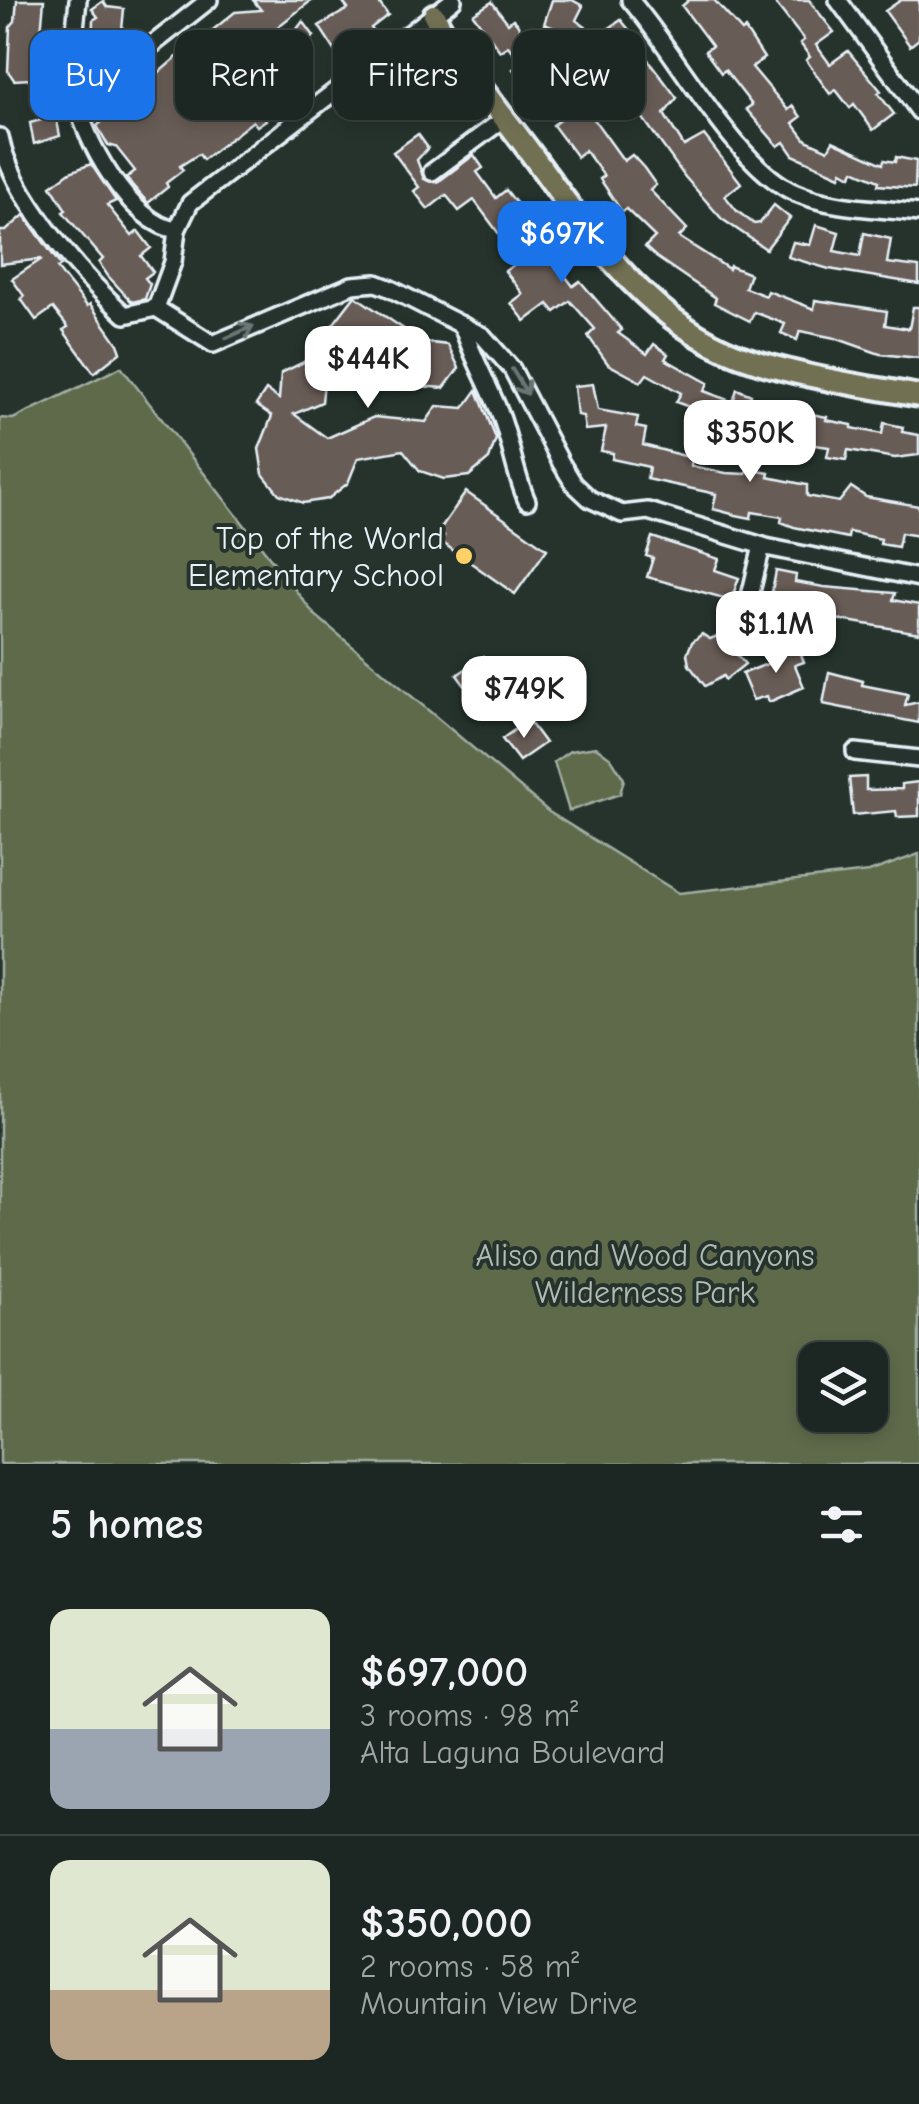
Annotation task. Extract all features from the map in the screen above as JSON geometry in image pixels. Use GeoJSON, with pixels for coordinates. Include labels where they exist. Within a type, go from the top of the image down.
{"type":"FeatureCollection","features":[{"type":"Feature","properties":{"kind":"main road"},"geometry":{"type":"LineString","coordinates":[[430,8],[597,244],[664,312],[705,340],[740,356],[825,379],[919,396]]}},
{"type":"Feature","properties":{"kind":"street"},"geometry":{"type":"LineString","coordinates":[[76,30],[78,0]]}},
{"type":"Feature","properties":{"kind":"street"},"geometry":{"type":"LineString","coordinates":[[155,43],[209,0]]}},
{"type":"Feature","properties":{"kind":"street"},"geometry":{"type":"LineString","coordinates":[[156,308],[174,262],[176,230],[190,203],[430,8],[454,0]]}},
{"type":"Feature","properties":{"kind":"street"},"geometry":{"type":"LineString","coordinates":[[630,0],[736,140],[775,182],[827,203],[919,212]]}},
{"type":"Feature","properties":{"kind":"street"},"geometry":{"type":"LineString","coordinates":[[838,0],[919,111]]}},
{"type":"Feature","properties":{"kind":"street"},"geometry":{"type":"LineString","coordinates":[[432,172],[505,118]]}},
{"type":"Feature","properties":{"kind":"street"},"geometry":{"type":"LineString","coordinates":[[83,120],[91,144],[128,197],[158,228],[176,230]]}},
{"type":"Feature","properties":{"kind":"street"},"geometry":{"type":"LineString","coordinates":[[0,137],[20,183],[67,257],[125,316],[156,308],[213,344],[352,284],[376,284],[484,336],[512,369],[574,484],[590,499],[622,514],[648,511],[762,546],[919,578]]}},
{"type":"Feature","properties":{"kind":"street"},"geometry":{"type":"LineString","coordinates":[[462,325],[474,362],[500,413],[513,470],[527,501]]}},
{"type":"Feature","properties":{"kind":"street"},"geometry":{"type":"LineString","coordinates":[[740,638],[762,546]]}},
{"type":"Feature","properties":{"kind":"street"},"geometry":{"type":"LineString","coordinates":[[854,752],[919,760]]}},
{"type":"Feature","properties":{"kind":"green space","name":"Aliso and Wood Canyons Wilderness Park"},"geometry":{"type":"Polygon","coordinates":[[[121,367],[314,614],[549,812],[679,893],[869,872],[919,854],[919,1464],[0,1464],[0,418],[13,419],[121,367]]]}},
{"type":"Feature","properties":{"kind":"green space"},"geometry":{"type":"Polygon","coordinates":[[[596,747],[611,758],[624,779],[620,794],[569,811],[554,762],[570,751],[596,747]]]}},
{"type":"Feature","properties":{"kind":"building"},"geometry":{"type":"Polygon","coordinates":[[[17,0],[44,0],[41,30],[30,30],[30,79],[14,80],[8,71],[10,27],[15,21],[17,0]]]}},
{"type":"Feature","properties":{"kind":"building"},"geometry":{"type":"Polygon","coordinates":[[[253,0],[312,0],[274,30],[213,30],[235,12],[261,10],[253,0]]]}},
{"type":"Feature","properties":{"kind":"building"},"geometry":{"type":"Polygon","coordinates":[[[341,0],[377,0],[388,15],[372,30],[333,30],[333,47],[319,26],[348,9],[341,0]]]}},
{"type":"Feature","properties":{"kind":"building"},"geometry":{"type":"Polygon","coordinates":[[[552,0],[572,0],[583,6],[576,20],[590,30],[559,30],[544,24],[552,0]]]}},
{"type":"Feature","properties":{"kind":"building"},"geometry":{"type":"Polygon","coordinates":[[[689,0],[714,0],[742,31],[745,29],[764,58],[752,67],[788,110],[793,106],[801,117],[793,123],[806,140],[828,150],[833,141],[883,164],[884,160],[895,162],[896,157],[916,161],[915,188],[878,185],[879,181],[854,170],[851,176],[842,171],[840,176],[793,155],[784,142],[778,146],[746,109],[752,105],[705,51],[712,46],[682,6],[689,0]]]}},
{"type":"Feature","properties":{"kind":"building"},"geometry":{"type":"Polygon","coordinates":[[[773,0],[809,0],[834,32],[816,45],[830,64],[848,51],[881,91],[878,93],[894,114],[873,130],[854,104],[850,108],[836,90],[830,94],[806,60],[810,57],[800,43],[804,40],[773,0]]]}},
{"type":"Feature","properties":{"kind":"building"},"geometry":{"type":"Polygon","coordinates":[[[901,0],[919,0],[919,39],[910,46],[885,11],[901,0]]]}},
{"type":"Feature","properties":{"kind":"building"},"geometry":{"type":"Polygon","coordinates":[[[103,1],[107,7],[124,9],[122,30],[93,30],[93,20],[98,17],[92,9],[103,1]]]}},
{"type":"Feature","properties":{"kind":"building"},"geometry":{"type":"Polygon","coordinates":[[[492,2],[508,23],[513,19],[521,30],[513,30],[513,53],[508,46],[500,51],[493,41],[493,30],[485,30],[473,14],[492,2]]]}},
{"type":"Feature","properties":{"kind":"building"},"geometry":{"type":"Polygon","coordinates":[[[621,20],[629,30],[607,30],[621,20]]]}},
{"type":"Feature","properties":{"kind":"building"},"geometry":{"type":"Polygon","coordinates":[[[645,58],[677,98],[664,114],[684,146],[704,135],[741,183],[725,196],[737,211],[754,224],[760,223],[774,205],[790,218],[766,249],[722,219],[685,177],[644,120],[645,58]]]}},
{"type":"Feature","properties":{"kind":"building"},"geometry":{"type":"Polygon","coordinates":[[[175,59],[175,120],[266,120],[257,126],[253,121],[203,160],[199,154],[180,166],[183,170],[148,203],[126,178],[135,171],[116,147],[108,145],[97,126],[104,120],[155,120],[155,76],[175,59]]]}},
{"type":"Feature","properties":{"kind":"building"},"geometry":{"type":"Polygon","coordinates":[[[57,120],[60,136],[34,144],[30,123],[57,120]]]}},
{"type":"Feature","properties":{"kind":"building"},"geometry":{"type":"Polygon","coordinates":[[[559,120],[594,120],[624,161],[632,155],[644,168],[656,185],[650,190],[687,229],[679,237],[729,269],[730,266],[750,274],[745,288],[766,296],[768,291],[814,309],[815,300],[887,311],[885,325],[909,329],[913,307],[919,307],[919,358],[880,354],[800,331],[797,340],[781,333],[785,324],[754,312],[750,321],[714,303],[716,298],[645,247],[655,237],[626,209],[622,212],[585,150],[577,157],[553,125],[559,120]]]}},
{"type":"Feature","properties":{"kind":"building"},"geometry":{"type":"Polygon","coordinates":[[[418,134],[428,148],[417,160],[424,179],[438,182],[474,155],[483,168],[477,172],[496,198],[506,190],[517,204],[506,212],[536,250],[547,241],[558,256],[553,260],[573,286],[580,281],[622,330],[618,333],[647,354],[654,344],[668,354],[665,359],[708,383],[704,391],[733,402],[737,389],[751,395],[739,426],[676,402],[681,393],[647,374],[641,382],[608,364],[588,336],[595,329],[570,301],[555,312],[548,304],[525,321],[511,303],[523,294],[505,271],[515,264],[501,245],[505,242],[474,200],[459,211],[446,195],[428,209],[414,191],[419,187],[393,152],[418,134]]]}},
{"type":"Feature","properties":{"kind":"building"},"geometry":{"type":"Polygon","coordinates":[[[91,164],[116,201],[107,205],[132,236],[138,231],[151,248],[141,256],[153,272],[145,278],[150,284],[145,299],[132,302],[108,276],[99,263],[103,259],[63,212],[66,210],[51,186],[70,172],[91,164]]]}},
{"type":"Feature","properties":{"kind":"building"},"geometry":{"type":"Polygon","coordinates":[[[24,215],[61,266],[57,268],[87,306],[90,304],[118,344],[121,352],[94,373],[63,330],[68,327],[53,308],[36,320],[21,299],[24,296],[12,279],[42,259],[0,264],[0,231],[6,231],[24,215]]]}},
{"type":"Feature","properties":{"kind":"building"},"geometry":{"type":"Polygon","coordinates":[[[816,225],[839,232],[834,251],[860,256],[864,233],[891,239],[887,263],[919,267],[919,284],[829,269],[788,257],[793,242],[810,245],[816,225]]]}},
{"type":"Feature","properties":{"kind":"building"},"geometry":{"type":"Polygon","coordinates":[[[355,296],[423,342],[448,345],[459,368],[444,388],[418,386],[410,367],[400,381],[387,372],[370,395],[326,363],[322,402],[294,414],[327,438],[374,417],[426,422],[437,406],[464,408],[477,390],[496,439],[489,459],[469,476],[444,479],[420,471],[403,450],[358,458],[348,483],[328,499],[303,503],[279,494],[263,474],[259,449],[272,416],[256,405],[266,390],[279,399],[281,373],[304,362],[355,296]]]}},
{"type":"Feature","properties":{"kind":"building"},"geometry":{"type":"Polygon","coordinates":[[[593,384],[598,410],[638,417],[636,427],[646,429],[643,445],[692,458],[691,466],[726,473],[746,474],[748,469],[769,473],[768,477],[807,485],[807,496],[839,502],[851,487],[866,497],[919,506],[919,536],[901,533],[898,547],[849,532],[848,538],[794,527],[781,522],[782,517],[752,512],[751,518],[736,515],[713,509],[716,494],[647,479],[649,467],[612,459],[613,453],[601,451],[606,428],[585,430],[583,416],[577,415],[574,386],[593,384]]]}},
{"type":"Feature","properties":{"kind":"building"},"geometry":{"type":"Polygon","coordinates":[[[764,405],[827,417],[826,420],[882,434],[884,423],[903,427],[902,432],[919,435],[919,455],[895,458],[848,450],[846,460],[827,457],[829,447],[780,440],[782,430],[760,426],[764,405]]]}},
{"type":"Feature","properties":{"kind":"building"},"geometry":{"type":"Polygon","coordinates":[[[466,492],[547,549],[515,594],[440,541],[444,536],[438,532],[466,492]]]}},
{"type":"Feature","properties":{"kind":"building"},"geometry":{"type":"Polygon","coordinates":[[[652,537],[719,559],[715,570],[739,578],[731,600],[647,577],[653,558],[646,556],[652,537]]]}},
{"type":"Feature","properties":{"kind":"building"},"geometry":{"type":"Polygon","coordinates":[[[776,571],[796,575],[795,582],[895,593],[893,600],[919,605],[919,633],[769,608],[776,571]]]}},
{"type":"Feature","properties":{"kind":"building"},"geometry":{"type":"Polygon","coordinates":[[[702,634],[710,639],[720,635],[745,664],[725,680],[723,676],[705,686],[689,665],[687,654],[692,642],[702,634]]]}},
{"type":"Feature","properties":{"kind":"building"},"geometry":{"type":"Polygon","coordinates":[[[787,647],[790,653],[799,649],[804,662],[795,665],[804,687],[769,702],[767,696],[753,700],[742,674],[772,662],[768,654],[787,647]]]}},
{"type":"Feature","properties":{"kind":"building"},"geometry":{"type":"Polygon","coordinates":[[[483,657],[499,680],[474,698],[457,675],[483,657]]]}},
{"type":"Feature","properties":{"kind":"building"},"geometry":{"type":"Polygon","coordinates":[[[829,672],[863,681],[862,685],[908,694],[905,705],[919,702],[919,723],[823,704],[829,672]]]}},
{"type":"Feature","properties":{"kind":"building"},"geometry":{"type":"Polygon","coordinates":[[[518,677],[534,700],[514,715],[497,692],[518,677]]]}},
{"type":"Feature","properties":{"kind":"building"},"geometry":{"type":"Polygon","coordinates":[[[528,720],[545,743],[519,761],[502,739],[528,720]]]}},
{"type":"Feature","properties":{"kind":"building"},"geometry":{"type":"Polygon","coordinates":[[[866,777],[866,790],[902,789],[902,784],[919,782],[919,816],[897,817],[896,811],[853,815],[849,778],[866,777]]]}},
{"type":"Feature","properties":{"kind":"place","name":"Top of the World Elementary School"},"geometry":{"type":"Point","coordinates":[464,556]}}]}
